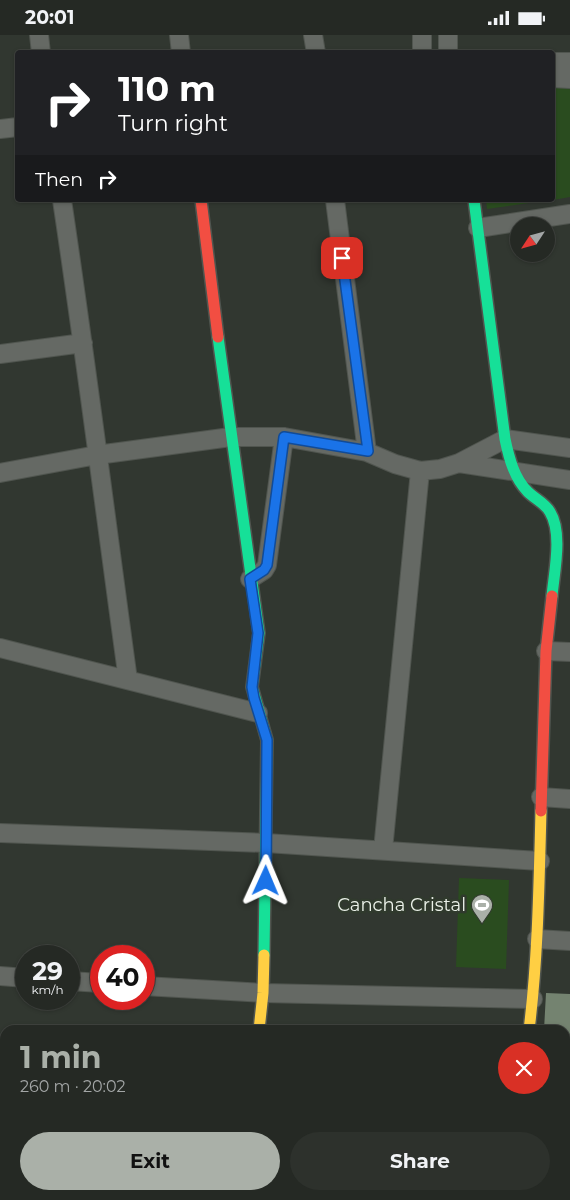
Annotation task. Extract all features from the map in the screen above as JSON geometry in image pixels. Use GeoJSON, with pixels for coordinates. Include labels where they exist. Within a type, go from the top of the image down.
{"type":"FeatureCollection","features":[{"type":"Feature","properties":{"kind":"street"},"geometry":{"type":"LineString","coordinates":[[39,35],[41,50]]}},
{"type":"Feature","properties":{"kind":"street"},"geometry":{"type":"LineString","coordinates":[[179,35],[182,50]]}},
{"type":"Feature","properties":{"kind":"street"},"geometry":{"type":"LineString","coordinates":[[313,35],[316,50]]}},
{"type":"Feature","properties":{"kind":"street"},"geometry":{"type":"LineString","coordinates":[[422,35],[422,50]]}},
{"type":"Feature","properties":{"kind":"street"},"geometry":{"type":"LineString","coordinates":[[448,35],[448,50]]}},
{"type":"Feature","properties":{"kind":"street"},"geometry":{"type":"LineString","coordinates":[[555,62],[570,62]]}},
{"type":"Feature","properties":{"kind":"street"},"geometry":{"type":"LineString","coordinates":[[555,78],[570,79]]}},
{"type":"Feature","properties":{"kind":"street"},"geometry":{"type":"LineString","coordinates":[[0,129],[15,127]]}},
{"type":"Feature","properties":{"kind":"street"},"geometry":{"type":"LineString","coordinates":[[62,202],[128,680]]}},
{"type":"Feature","properties":{"kind":"street"},"geometry":{"type":"LineString","coordinates":[[201,202],[258,633],[252,687],[267,740],[263,993],[260,1025]]}},
{"type":"Feature","properties":{"kind":"street"},"geometry":{"type":"LineString","coordinates":[[335,202],[368,451]]}},
{"type":"Feature","properties":{"kind":"street"},"geometry":{"type":"LineString","coordinates":[[474,202],[509,458],[520,482],[529,493],[540,499],[551,513],[555,525],[557,543],[546,651],[537,939],[530,1025]]}},
{"type":"Feature","properties":{"kind":"street"},"geometry":{"type":"LineString","coordinates":[[478,228],[570,214]]}},
{"type":"Feature","properties":{"kind":"street"},"geometry":{"type":"LineString","coordinates":[[0,354],[83,343]]}},
{"type":"Feature","properties":{"kind":"street"},"geometry":{"type":"LineString","coordinates":[[0,473],[97,455],[231,437],[284,437],[368,451],[395,464],[420,471],[440,469],[460,463],[505,439],[570,448]]}},
{"type":"Feature","properties":{"kind":"street"},"geometry":{"type":"LineString","coordinates":[[250,579],[264,570],[267,565],[284,437]]}},
{"type":"Feature","properties":{"kind":"street"},"geometry":{"type":"LineString","coordinates":[[460,463],[570,480]]}},
{"type":"Feature","properties":{"kind":"street"},"geometry":{"type":"LineString","coordinates":[[383,850],[420,471]]}},
{"type":"Feature","properties":{"kind":"street"},"geometry":{"type":"LineString","coordinates":[[0,648],[258,713]]}},
{"type":"Feature","properties":{"kind":"street"},"geometry":{"type":"LineString","coordinates":[[546,651],[570,652]]}},
{"type":"Feature","properties":{"kind":"street"},"geometry":{"type":"LineString","coordinates":[[541,797],[570,799]]}},
{"type":"Feature","properties":{"kind":"street"},"geometry":{"type":"LineString","coordinates":[[0,833],[266,843],[540,861]]}},
{"type":"Feature","properties":{"kind":"street"},"geometry":{"type":"LineString","coordinates":[[537,939],[570,941]]}},
{"type":"Feature","properties":{"kind":"street"},"geometry":{"type":"LineString","coordinates":[[0,976],[15,977]]}},
{"type":"Feature","properties":{"kind":"street"},"geometry":{"type":"LineString","coordinates":[[155,986],[263,993],[533,999]]}},
{"type":"Feature","properties":{"kind":"green space"},"geometry":{"type":"Polygon","coordinates":[[[555,82],[570,82],[570,197],[555,200],[555,82]]]}},
{"type":"Feature","properties":{"kind":"green space"},"geometry":{"type":"Polygon","coordinates":[[[486,202],[536,202],[487,209],[486,202]]]}},
{"type":"Feature","properties":{"kind":"green space","name":"Cancha Cristal"},"geometry":{"type":"Polygon","coordinates":[[[459,878],[509,880],[506,969],[456,967],[459,878]]]}},
{"type":"Feature","properties":{"kind":"building"},"geometry":{"type":"Polygon","coordinates":[[[546,993],[570,994],[570,1025],[544,1025],[546,993]]]}},
{"type":"Feature","properties":{"kind":"traffic: fast"},"geometry":{"type":"LineString","coordinates":[[474,202],[508,453],[523,486],[550,512],[556,531],[557,553],[552,596]]}},
{"type":"Feature","properties":{"kind":"traffic: fast"},"geometry":{"type":"LineString","coordinates":[[218,337],[259,633],[252,687],[267,740],[264,955]]}},
{"type":"Feature","properties":{"kind":"traffic: slow"},"geometry":{"type":"LineString","coordinates":[[530,1025],[539,893],[541,811]]}},
{"type":"Feature","properties":{"kind":"traffic: slow"},"geometry":{"type":"LineString","coordinates":[[260,1025],[264,955]]}},
{"type":"Feature","properties":{"kind":"traffic: jam"},"geometry":{"type":"LineString","coordinates":[[201,202],[218,337]]}},
{"type":"Feature","properties":{"kind":"traffic: jam"},"geometry":{"type":"LineString","coordinates":[[541,811],[546,651],[552,596]]}},
{"type":"Feature","properties":{"kind":"place","name":"Cancha Cristal"},"geometry":{"type":"Point","coordinates":[482,924]}},
{"type":"Feature","properties":{"kind":"route"},"geometry":{"type":"LineString","coordinates":[[266,881],[267,740],[252,687],[258,633],[250,579],[264,570],[267,565],[284,437],[368,451],[342,258]]}}]}
